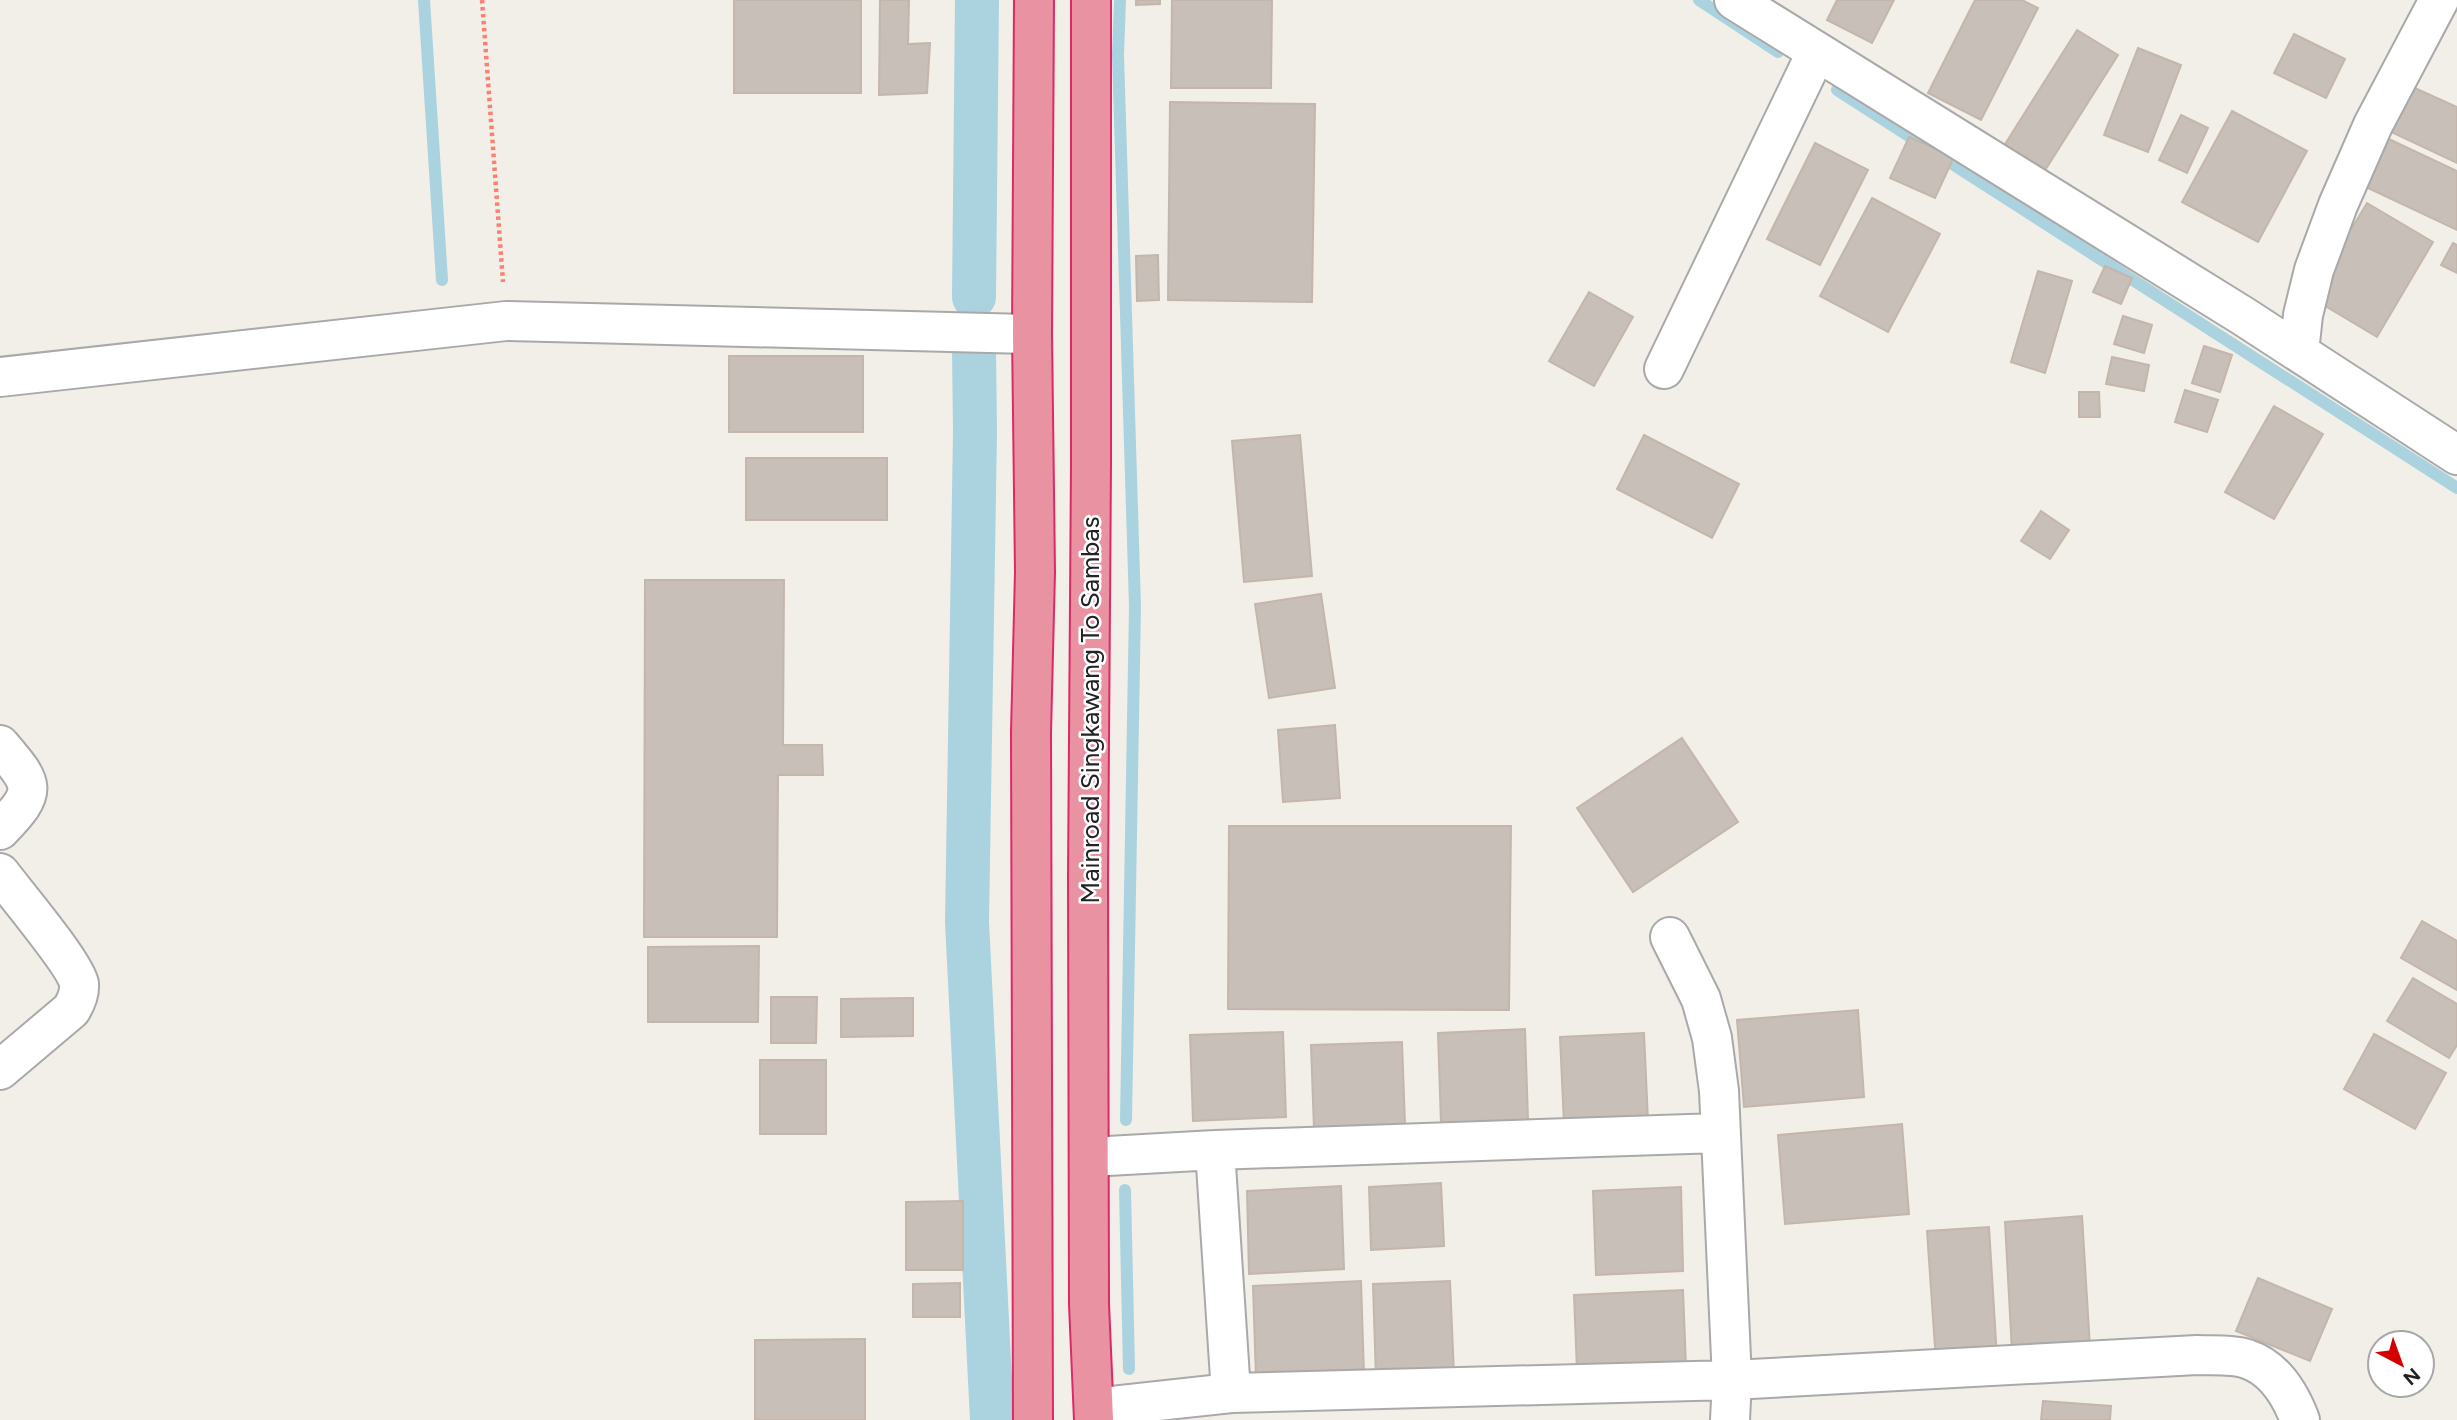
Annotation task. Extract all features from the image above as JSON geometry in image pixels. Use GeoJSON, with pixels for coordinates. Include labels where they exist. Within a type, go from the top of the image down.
{"type":"FeatureCollection","features":[{"type":"Feature","properties":{"kind":"highway","name":"Mainroad Singkawang To Sambas"},"geometry":{"type":"LineString","coordinates":[[1033,1420],[1031,732],[1035,572],[1032,334],[1034,0]]}},
{"type":"Feature","properties":{"kind":"highway","name":"Mainroad Singkawang To Sambas"},"geometry":{"type":"LineString","coordinates":[[1091,0],[1089,1304],[1094,1414]]}},
{"type":"Feature","properties":{"kind":"highway"},"geometry":{"type":"LineString","coordinates":[[1035,572],[1090,575]]}},
{"type":"Feature","properties":{"kind":"street"},"geometry":{"type":"LineString","coordinates":[[1734,0],[2299,352],[2457,455]]}},
{"type":"Feature","properties":{"kind":"street"},"geometry":{"type":"LineString","coordinates":[[2299,352],[2314,270],[2338,205],[2373,125],[2439,0]]}},
{"type":"Feature","properties":{"kind":"street"},"geometry":{"type":"LineString","coordinates":[[1664,369],[1816,53]]}},
{"type":"Feature","properties":{"kind":"street"},"geometry":{"type":"LineString","coordinates":[[0,377],[506,321],[1032,334]]}},
{"type":"Feature","properties":{"kind":"street"},"geometry":{"type":"LineString","coordinates":[[0,745],[26,777],[28,791],[17,813],[0,830]]}},
{"type":"Feature","properties":{"kind":"street"},"geometry":{"type":"LineString","coordinates":[[0,873],[66,960],[79,983],[78,999],[71,1010],[0,1070]]}},
{"type":"Feature","properties":{"kind":"street"},"geometry":{"type":"LineString","coordinates":[[1670,937],[1701,999],[1712,1038],[1718,1091],[1732,1380],[1730,1420]]}},
{"type":"Feature","properties":{"kind":"street"},"geometry":{"type":"LineString","coordinates":[[1090,1157],[1216,1150],[1719,1133]]}},
{"type":"Feature","properties":{"kind":"street"},"geometry":{"type":"LineString","coordinates":[[1216,1150],[1231,1393]]}},
{"type":"Feature","properties":{"kind":"street"},"geometry":{"type":"LineString","coordinates":[[1094,1414],[1231,1393],[1732,1380],[2197,1355],[2246,1358],[2270,1371],[2292,1398],[2300,1420]]}},
{"type":"Feature","properties":{"kind":"path"},"geometry":{"type":"LineString","coordinates":[[482,0],[506,321]]}},
{"type":"Feature","properties":{"kind":"building"},"geometry":{"type":"Polygon","coordinates":[[[734,0],[861,0],[861,93],[734,93],[734,0]]]}},
{"type":"Feature","properties":{"kind":"building"},"geometry":{"type":"Polygon","coordinates":[[[880,0],[909,0],[908,44],[930,43],[927,93],[879,95],[880,0]]]}},
{"type":"Feature","properties":{"kind":"building"},"geometry":{"type":"Polygon","coordinates":[[[1136,0],[1160,0],[1160,4],[1136,5],[1136,0]]]}},
{"type":"Feature","properties":{"kind":"building"},"geometry":{"type":"Polygon","coordinates":[[[1172,0],[1272,0],[1271,88],[1171,88],[1172,0]]]}},
{"type":"Feature","properties":{"kind":"building"},"geometry":{"type":"Polygon","coordinates":[[[1837,0],[1894,0],[1872,43],[1827,20],[1837,0]]]}},
{"type":"Feature","properties":{"kind":"building"},"geometry":{"type":"Polygon","coordinates":[[[1975,0],[2022,0],[2038,8],[1981,120],[1928,93],[1975,0]]]}},
{"type":"Feature","properties":{"kind":"building"},"geometry":{"type":"Polygon","coordinates":[[[2077,30],[2118,55],[2042,175],[2002,149],[2077,30]]]}},
{"type":"Feature","properties":{"kind":"building"},"geometry":{"type":"Polygon","coordinates":[[[2294,34],[2345,59],[2326,98],[2274,73],[2294,34]]]}},
{"type":"Feature","properties":{"kind":"building"},"geometry":{"type":"Polygon","coordinates":[[[2138,48],[2181,65],[2148,152],[2104,135],[2138,48]]]}},
{"type":"Feature","properties":{"kind":"building"},"geometry":{"type":"Polygon","coordinates":[[[2406,84],[2457,107],[2457,163],[2385,129],[2406,84]]]}},
{"type":"Feature","properties":{"kind":"building"},"geometry":{"type":"Polygon","coordinates":[[[1170,102],[1315,104],[1312,302],[1168,300],[1170,102]]]}},
{"type":"Feature","properties":{"kind":"building"},"geometry":{"type":"Polygon","coordinates":[[[2232,111],[2307,151],[2258,242],[2182,202],[2232,111]]]}},
{"type":"Feature","properties":{"kind":"building"},"geometry":{"type":"Polygon","coordinates":[[[2181,115],[2208,128],[2187,173],[2159,160],[2181,115]]]}},
{"type":"Feature","properties":{"kind":"building"},"geometry":{"type":"Polygon","coordinates":[[[2374,132],[2457,171],[2457,230],[2351,180],[2374,132]]]}},
{"type":"Feature","properties":{"kind":"building"},"geometry":{"type":"Polygon","coordinates":[[[1909,137],[1954,157],[1935,198],[1890,178],[1909,137]]]}},
{"type":"Feature","properties":{"kind":"building"},"geometry":{"type":"Polygon","coordinates":[[[1815,143],[1868,170],[1820,265],[1767,239],[1815,143]]]}},
{"type":"Feature","properties":{"kind":"building"},"geometry":{"type":"Polygon","coordinates":[[[1872,198],[1940,234],[1888,332],[1820,296],[1872,198]]]}},
{"type":"Feature","properties":{"kind":"building"},"geometry":{"type":"Polygon","coordinates":[[[2367,203],[2433,242],[2377,337],[2310,297],[2367,203]]]}},
{"type":"Feature","properties":{"kind":"building"},"geometry":{"type":"Polygon","coordinates":[[[2453,243],[2457,245],[2457,273],[2441,265],[2453,243]]]}},
{"type":"Feature","properties":{"kind":"building"},"geometry":{"type":"Polygon","coordinates":[[[1158,255],[1159,300],[1137,301],[1136,256],[1158,255]]]}},
{"type":"Feature","properties":{"kind":"building"},"geometry":{"type":"Polygon","coordinates":[[[2105,266],[2132,278],[2121,304],[2093,292],[2105,266]]]}},
{"type":"Feature","properties":{"kind":"building"},"geometry":{"type":"Polygon","coordinates":[[[2038,271],[2072,281],[2045,373],[2011,362],[2038,271]]]}},
{"type":"Feature","properties":{"kind":"building"},"geometry":{"type":"Polygon","coordinates":[[[1589,292],[1633,317],[1594,386],[1549,361],[1589,292]]]}},
{"type":"Feature","properties":{"kind":"building"},"geometry":{"type":"Polygon","coordinates":[[[2123,316],[2152,325],[2144,353],[2114,344],[2123,316]]]}},
{"type":"Feature","properties":{"kind":"building"},"geometry":{"type":"Polygon","coordinates":[[[2204,346],[2232,355],[2220,392],[2192,383],[2204,346]]]}},
{"type":"Feature","properties":{"kind":"building"},"geometry":{"type":"Polygon","coordinates":[[[729,356],[863,356],[863,432],[729,432],[729,356]]]}},
{"type":"Feature","properties":{"kind":"building"},"geometry":{"type":"Polygon","coordinates":[[[2112,357],[2149,365],[2144,391],[2106,384],[2112,357]]]}},
{"type":"Feature","properties":{"kind":"building"},"geometry":{"type":"Polygon","coordinates":[[[2185,390],[2218,400],[2207,432],[2175,422],[2185,390]]]}},
{"type":"Feature","properties":{"kind":"building"},"geometry":{"type":"Polygon","coordinates":[[[2079,392],[2099,392],[2100,417],[2079,417],[2079,392]]]}},
{"type":"Feature","properties":{"kind":"building"},"geometry":{"type":"Polygon","coordinates":[[[2274,406],[2323,434],[2274,519],[2225,492],[2274,406]]]}},
{"type":"Feature","properties":{"kind":"building"},"geometry":{"type":"Polygon","coordinates":[[[1300,435],[1312,576],[1244,582],[1232,441],[1300,435]]]}},
{"type":"Feature","properties":{"kind":"building"},"geometry":{"type":"Polygon","coordinates":[[[1644,435],[1739,484],[1712,538],[1617,489],[1644,435]]]}},
{"type":"Feature","properties":{"kind":"building"},"geometry":{"type":"Polygon","coordinates":[[[746,458],[887,458],[887,520],[746,520],[746,458]]]}},
{"type":"Feature","properties":{"kind":"building"},"geometry":{"type":"Polygon","coordinates":[[[2041,511],[2069,530],[2050,559],[2021,541],[2041,511]]]}},
{"type":"Feature","properties":{"kind":"building"},"geometry":{"type":"Polygon","coordinates":[[[645,580],[784,580],[783,745],[822,745],[823,775],[778,775],[777,937],[644,937],[645,580]]]}},
{"type":"Feature","properties":{"kind":"building"},"geometry":{"type":"Polygon","coordinates":[[[1321,594],[1335,688],[1269,698],[1255,604],[1321,594]]]}},
{"type":"Feature","properties":{"kind":"building"},"geometry":{"type":"Polygon","coordinates":[[[1335,725],[1340,798],[1283,802],[1278,730],[1335,725]]]}},
{"type":"Feature","properties":{"kind":"building"},"geometry":{"type":"Polygon","coordinates":[[[1682,738],[1738,822],[1633,892],[1577,808],[1682,738]]]}},
{"type":"Feature","properties":{"kind":"building"},"geometry":{"type":"Polygon","coordinates":[[[1229,826],[1511,826],[1509,1010],[1228,1009],[1229,826]]]}},
{"type":"Feature","properties":{"kind":"building"},"geometry":{"type":"Polygon","coordinates":[[[2422,921],[2457,941],[2457,990],[2401,958],[2422,921]]]}},
{"type":"Feature","properties":{"kind":"building"},"geometry":{"type":"Polygon","coordinates":[[[759,946],[758,1022],[648,1022],[648,947],[759,946]]]}},
{"type":"Feature","properties":{"kind":"building"},"geometry":{"type":"Polygon","coordinates":[[[2413,978],[2457,1004],[2457,1045],[2449,1058],[2387,1021],[2413,978]]]}},
{"type":"Feature","properties":{"kind":"building"},"geometry":{"type":"Polygon","coordinates":[[[771,997],[817,997],[816,1043],[771,1043],[771,997]]]}},
{"type":"Feature","properties":{"kind":"building"},"geometry":{"type":"Polygon","coordinates":[[[913,998],[913,1036],[841,1037],[841,999],[913,998]]]}},
{"type":"Feature","properties":{"kind":"building"},"geometry":{"type":"Polygon","coordinates":[[[1858,1010],[1864,1097],[1744,1107],[1737,1020],[1858,1010]]]}},
{"type":"Feature","properties":{"kind":"building"},"geometry":{"type":"Polygon","coordinates":[[[1525,1029],[1528,1120],[1441,1124],[1438,1033],[1525,1029]]]}},
{"type":"Feature","properties":{"kind":"building"},"geometry":{"type":"Polygon","coordinates":[[[1283,1032],[1286,1117],[1193,1121],[1190,1035],[1283,1032]]]}},
{"type":"Feature","properties":{"kind":"building"},"geometry":{"type":"Polygon","coordinates":[[[1644,1033],[1648,1121],[1564,1124],[1560,1037],[1644,1033]]]}},
{"type":"Feature","properties":{"kind":"building"},"geometry":{"type":"Polygon","coordinates":[[[2374,1034],[2446,1073],[2415,1129],[2344,1089],[2374,1034]]]}},
{"type":"Feature","properties":{"kind":"building"},"geometry":{"type":"Polygon","coordinates":[[[1402,1042],[1405,1125],[1314,1129],[1311,1045],[1402,1042]]]}},
{"type":"Feature","properties":{"kind":"building"},"geometry":{"type":"Polygon","coordinates":[[[760,1060],[826,1060],[826,1134],[760,1134],[760,1060]]]}},
{"type":"Feature","properties":{"kind":"building"},"geometry":{"type":"Polygon","coordinates":[[[1902,1124],[1909,1214],[1785,1224],[1778,1135],[1902,1124]]]}},
{"type":"Feature","properties":{"kind":"building"},"geometry":{"type":"Polygon","coordinates":[[[1441,1183],[1444,1246],[1371,1250],[1369,1187],[1441,1183]]]}},
{"type":"Feature","properties":{"kind":"building"},"geometry":{"type":"Polygon","coordinates":[[[1341,1186],[1344,1269],[1249,1274],[1247,1191],[1341,1186]]]}},
{"type":"Feature","properties":{"kind":"building"},"geometry":{"type":"Polygon","coordinates":[[[1681,1187],[1683,1271],[1596,1275],[1593,1191],[1681,1187]]]}},
{"type":"Feature","properties":{"kind":"building"},"geometry":{"type":"Polygon","coordinates":[[[963,1201],[963,1270],[906,1270],[906,1202],[963,1201]]]}},
{"type":"Feature","properties":{"kind":"building"},"geometry":{"type":"Polygon","coordinates":[[[2082,1216],[2090,1347],[2012,1352],[2005,1222],[2082,1216]]]}},
{"type":"Feature","properties":{"kind":"building"},"geometry":{"type":"Polygon","coordinates":[[[1989,1227],[1997,1358],[1936,1362],[1927,1231],[1989,1227]]]}},
{"type":"Feature","properties":{"kind":"building"},"geometry":{"type":"Polygon","coordinates":[[[2258,1278],[2332,1309],[2310,1361],[2236,1331],[2258,1278]]]}},
{"type":"Feature","properties":{"kind":"building"},"geometry":{"type":"Polygon","coordinates":[[[1361,1281],[1364,1375],[1256,1379],[1253,1286],[1361,1281]]]}},
{"type":"Feature","properties":{"kind":"building"},"geometry":{"type":"Polygon","coordinates":[[[1450,1281],[1454,1375],[1376,1379],[1373,1284],[1450,1281]]]}},
{"type":"Feature","properties":{"kind":"building"},"geometry":{"type":"Polygon","coordinates":[[[960,1283],[960,1317],[913,1317],[913,1284],[960,1283]]]}},
{"type":"Feature","properties":{"kind":"building"},"geometry":{"type":"Polygon","coordinates":[[[1683,1290],[1686,1367],[1577,1371],[1574,1295],[1683,1290]]]}},
{"type":"Feature","properties":{"kind":"building"},"geometry":{"type":"Polygon","coordinates":[[[865,1339],[865,1420],[755,1420],[755,1340],[865,1339]]]}},
{"type":"Feature","properties":{"kind":"building"},"geometry":{"type":"Polygon","coordinates":[[[2043,1401],[2111,1406],[2110,1420],[2041,1420],[2043,1401]]]}},
{"type":"Feature","properties":{"kind":"waterway"},"geometry":{"type":"LineString","coordinates":[[424,0],[442,280]]}},
{"type":"Feature","properties":{"kind":"waterway"},"geometry":{"type":"LineString","coordinates":[[974,297],[977,0]]}},
{"type":"Feature","properties":{"kind":"waterway"},"geometry":{"type":"LineString","coordinates":[[1120,0],[1118,55],[1135,606],[1126,1120]]}},
{"type":"Feature","properties":{"kind":"waterway"},"geometry":{"type":"LineString","coordinates":[[1699,0],[1778,52]]}},
{"type":"Feature","properties":{"kind":"waterway"},"geometry":{"type":"LineString","coordinates":[[1837,90],[2457,488]]}},
{"type":"Feature","properties":{"kind":"waterway"},"geometry":{"type":"LineString","coordinates":[[974,351],[967,922],[992,1420]]}},
{"type":"Feature","properties":{"kind":"waterway"},"geometry":{"type":"LineString","coordinates":[[1125,1190],[1129,1369]]}}]}
